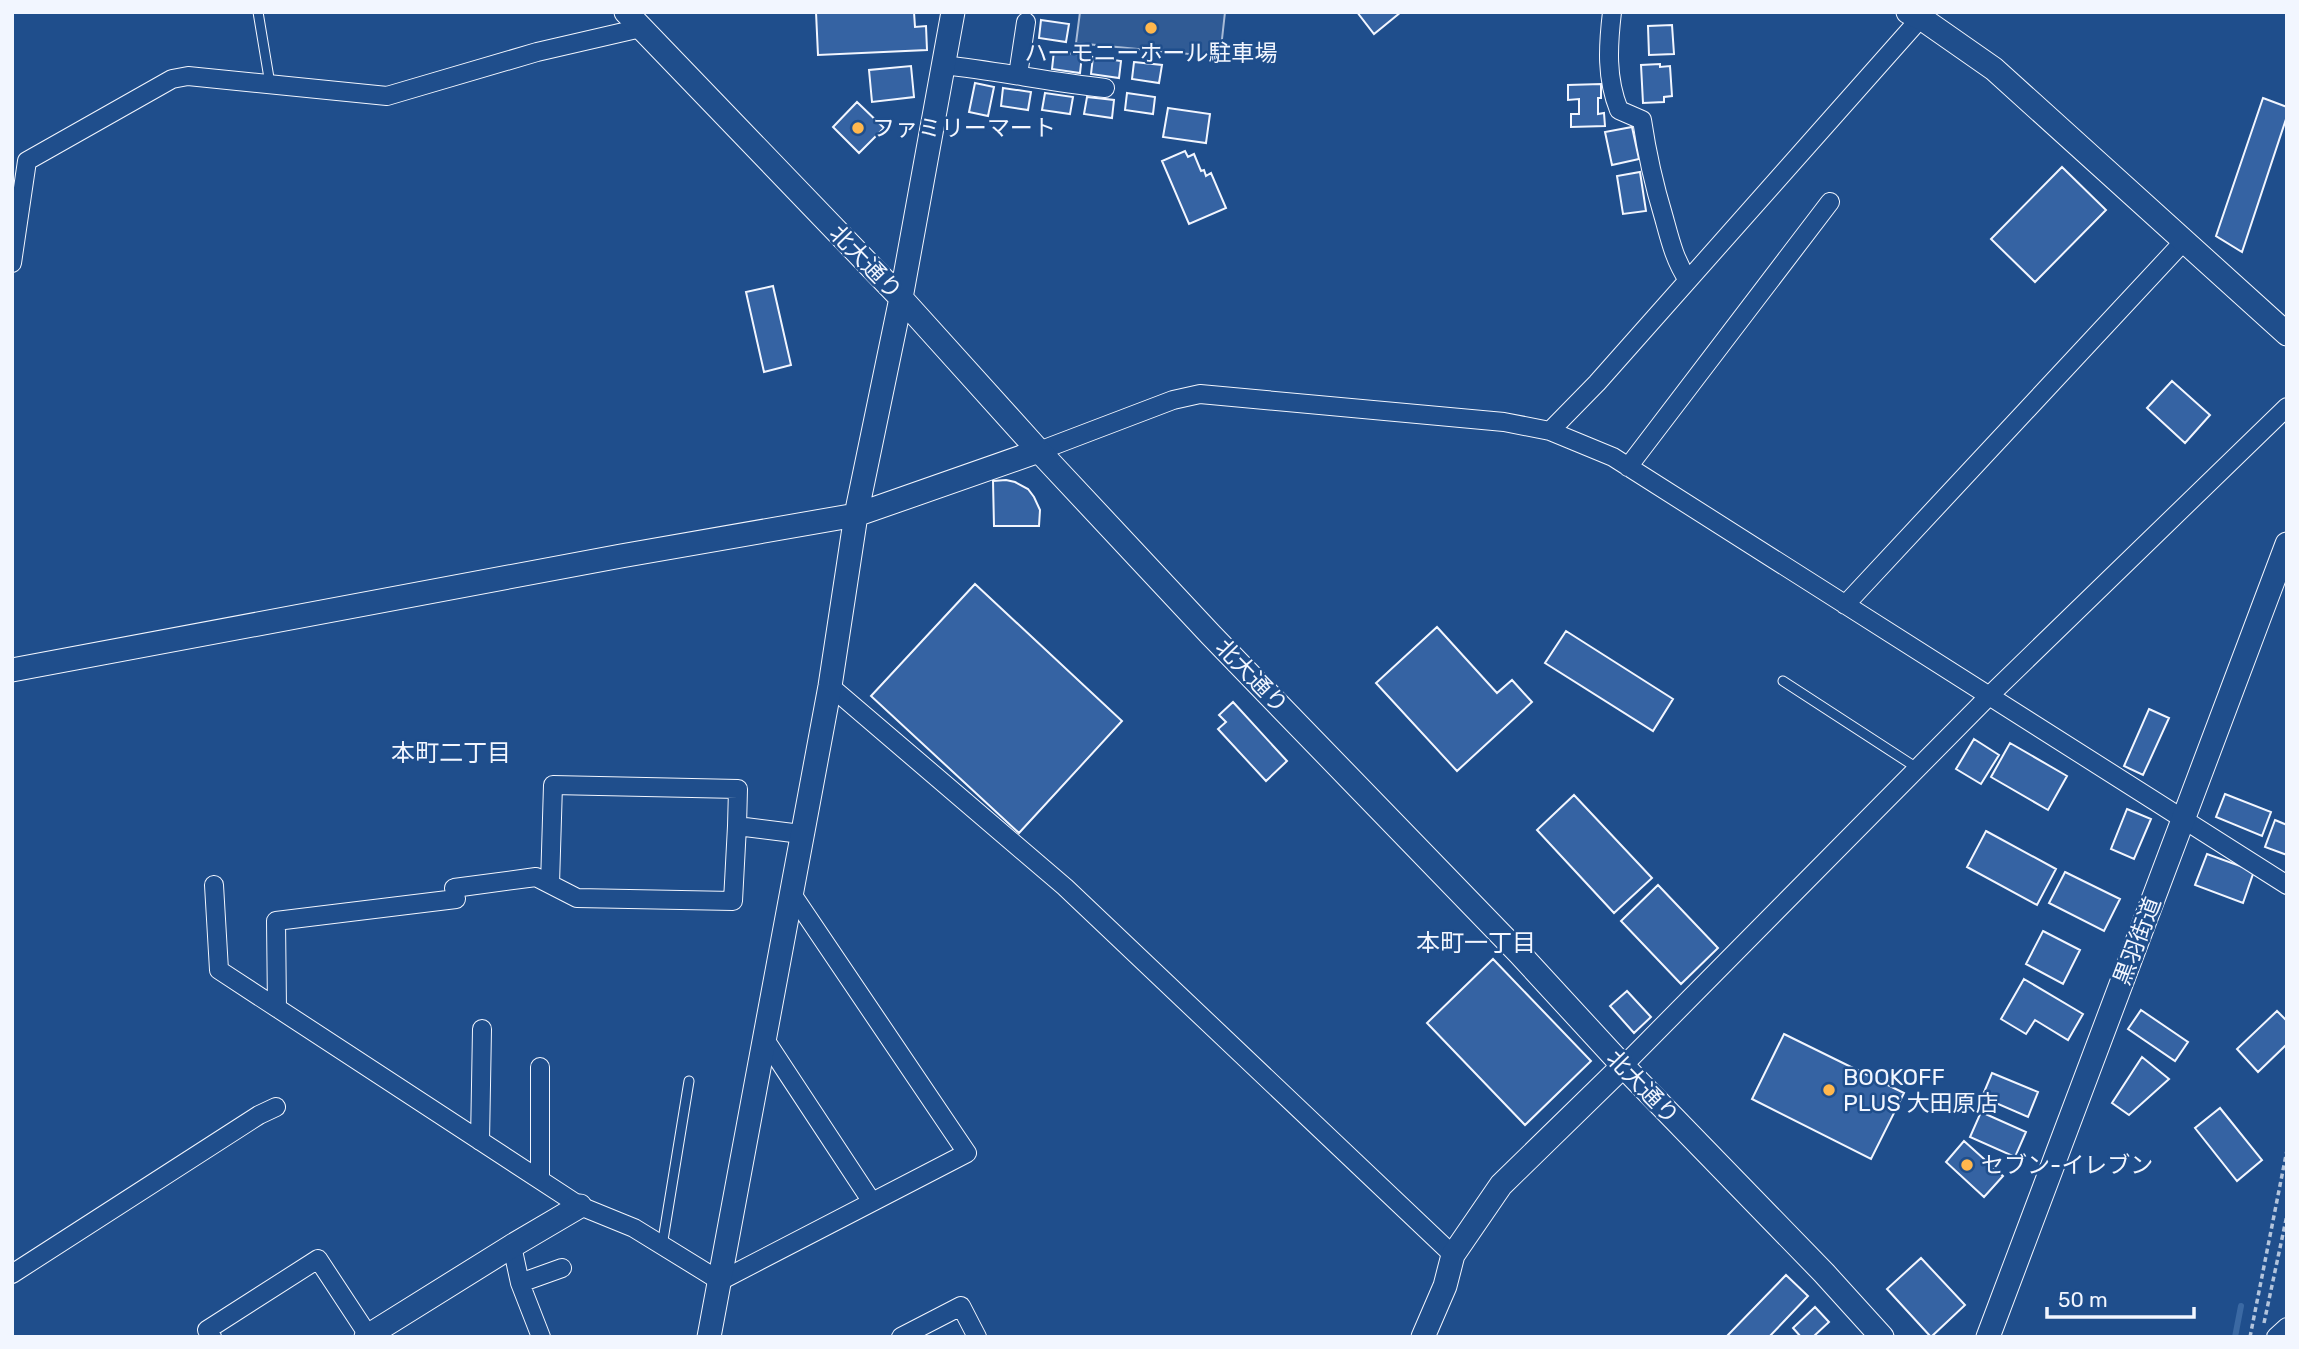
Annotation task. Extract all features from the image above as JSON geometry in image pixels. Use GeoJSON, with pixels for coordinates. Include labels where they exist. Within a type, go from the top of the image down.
{"type":"FeatureCollection","features":[{"type":"Feature","properties":{"kind":"street"},"geometry":{"type":"LineString","coordinates":[[709,1337],[830,686],[856,515],[901,298],[953,12]]}},
{"type":"Feature","properties":{"kind":"street"},"geometry":{"type":"LineString","coordinates":[[1612,12],[1608,46],[1612,92],[1619,110],[1642,120],[1649,165],[1672,246],[1679,267],[1688,280]]}},
{"type":"Feature","properties":{"kind":"street"},"geometry":{"type":"LineString","coordinates":[[1550,431],[1597,383],[1688,280],[1918,14],[1994,69],[2287,334]]}},
{"type":"Feature","properties":{"kind":"street"},"geometry":{"type":"LineString","coordinates":[[12,263],[27,161],[172,79],[188,75],[387,96],[537,52],[633,20]]}},
{"type":"Feature","properties":{"kind":"street","name":"北大通り"},"geometry":{"type":"LineString","coordinates":[[633,20],[901,298],[1039,451],[1221,645],[1519,953],[1882,1337]]}},
{"type":"Feature","properties":{"kind":"street"},"geometry":{"type":"LineString","coordinates":[[1018,75],[1026,22]]}},
{"type":"Feature","properties":{"kind":"street"},"geometry":{"type":"LineString","coordinates":[[943,65],[1105,88]]}},
{"type":"Feature","properties":{"kind":"street"},"geometry":{"type":"LineString","coordinates":[[1628,467],[1830,202]]}},
{"type":"Feature","properties":{"kind":"street"},"geometry":{"type":"LineString","coordinates":[[1844,605],[2185,240]]}},
{"type":"Feature","properties":{"kind":"street"},"geometry":{"type":"LineString","coordinates":[[12,670],[621,556],[856,515],[1039,451],[1173,400],[1200,394],[1504,422],[1550,431],[1613,457],[2287,885]]}},
{"type":"Feature","properties":{"kind":"street"},"geometry":{"type":"LineString","coordinates":[[1423,1337],[1445,1286],[1453,1255],[1502,1185],[1989,696],[2287,407]]}},
{"type":"Feature","properties":{"kind":"street","name":"黒羽街道"},"geometry":{"type":"LineString","coordinates":[[1988,1337],[2287,544]]}},
{"type":"Feature","properties":{"kind":"street"},"geometry":{"type":"LineString","coordinates":[[830,686],[1065,887],[1453,1255]]}},
{"type":"Feature","properties":{"kind":"street"},"geometry":{"type":"LineString","coordinates":[[277,1007],[276,920],[456,899],[454,888],[536,877],[577,898],[733,901],[738,789],[553,785],[550,884]]}},
{"type":"Feature","properties":{"kind":"street"},"geometry":{"type":"LineString","coordinates":[[737,826],[801,834]]}},
{"type":"Feature","properties":{"kind":"street"},"geometry":{"type":"LineString","coordinates":[[214,885],[219,970],[580,1206],[634,1228],[720,1281]]}},
{"type":"Feature","properties":{"kind":"street"},"geometry":{"type":"LineString","coordinates":[[720,1281],[967,1153],[790,891]]}},
{"type":"Feature","properties":{"kind":"street"},"geometry":{"type":"LineString","coordinates":[[480,1140],[482,1029]]}},
{"type":"Feature","properties":{"kind":"street"},"geometry":{"type":"LineString","coordinates":[[764,1038],[872,1202]]}},
{"type":"Feature","properties":{"kind":"street"},"geometry":{"type":"LineString","coordinates":[[540,1067],[540,1180]]}},
{"type":"Feature","properties":{"kind":"street"},"geometry":{"type":"LineString","coordinates":[[12,1274],[259,1115],[276,1107]]}},
{"type":"Feature","properties":{"kind":"street"},"geometry":{"type":"LineString","coordinates":[[212,1337],[207,1330],[318,1259],[367,1336],[580,1206]]}},
{"type":"Feature","properties":{"kind":"street"},"geometry":{"type":"LineString","coordinates":[[512,1246],[520,1283],[541,1337]]}},
{"type":"Feature","properties":{"kind":"street"},"geometry":{"type":"LineString","coordinates":[[520,1283],[562,1268]]}},
{"type":"Feature","properties":{"kind":"street"},"geometry":{"type":"LineString","coordinates":[[901,1337],[961,1306],[976,1337]]}},
{"type":"Feature","properties":{"kind":"street"},"geometry":{"type":"LineString","coordinates":[[2269,1336],[2287,1328]]}},
{"type":"Feature","properties":{"kind":"lane"},"geometry":{"type":"LineString","coordinates":[[258,12],[270,84]]}},
{"type":"Feature","properties":{"kind":"lane"},"geometry":{"type":"LineString","coordinates":[[1783,681],[1917,768]]}},
{"type":"Feature","properties":{"kind":"lane"},"geometry":{"type":"LineString","coordinates":[[662,1246],[689,1081]]}},
{"type":"Feature","properties":{"kind":"path"},"geometry":{"type":"LineString","coordinates":[[2250,1337],[2287,1150]]}},
{"type":"Feature","properties":{"kind":"path"},"geometry":{"type":"LineString","coordinates":[[2269,1336],[2287,1215]]}},
{"type":"Feature","properties":{"kind":"shaded area","name":"ハーモニーホール駐車場"},"geometry":{"type":"Polygon","coordinates":[[[1080,12],[1225,12],[1220,57],[1076,43],[1080,12]]]}},
{"type":"Feature","properties":{"kind":"building"},"geometry":{"type":"Polygon","coordinates":[[[816,12],[914,12],[915,27],[926,26],[927,50],[818,55],[816,12]]]}},
{"type":"Feature","properties":{"kind":"building"},"geometry":{"type":"Polygon","coordinates":[[[1357,12],[1401,12],[1374,34],[1357,12]]]}},
{"type":"Feature","properties":{"kind":"building"},"geometry":{"type":"Polygon","coordinates":[[[1041,20],[1069,24],[1066,42],[1039,38],[1041,20]]]}},
{"type":"Feature","properties":{"kind":"building"},"geometry":{"type":"Polygon","coordinates":[[[1672,25],[1674,54],[1649,55],[1648,26],[1672,25]]]}},
{"type":"Feature","properties":{"kind":"building"},"geometry":{"type":"Polygon","coordinates":[[[1054,51],[1082,55],[1080,73],[1052,69],[1054,51]]]}},
{"type":"Feature","properties":{"kind":"building"},"geometry":{"type":"Polygon","coordinates":[[[1093,57],[1121,61],[1119,78],[1091,74],[1093,57]]]}},
{"type":"Feature","properties":{"kind":"building"},"geometry":{"type":"Polygon","coordinates":[[[1134,62],[1162,65],[1159,83],[1132,79],[1134,62]]]}},
{"type":"Feature","properties":{"kind":"building"},"geometry":{"type":"Polygon","coordinates":[[[1660,64],[1660,67],[1670,66],[1672,96],[1664,97],[1664,102],[1643,103],[1641,65],[1660,64]]]}},
{"type":"Feature","properties":{"kind":"building"},"geometry":{"type":"Polygon","coordinates":[[[911,66],[914,97],[872,102],[869,70],[911,66]]]}},
{"type":"Feature","properties":{"kind":"building"},"geometry":{"type":"Polygon","coordinates":[[[975,83],[994,87],[988,116],[969,112],[975,83]]]}},
{"type":"Feature","properties":{"kind":"building"},"geometry":{"type":"Polygon","coordinates":[[[1601,84],[1598,114],[1604,113],[1605,126],[1571,127],[1571,114],[1579,114],[1579,99],[1568,100],[1568,85],[1601,84]]]}},
{"type":"Feature","properties":{"kind":"building"},"geometry":{"type":"Polygon","coordinates":[[[1003,88],[1031,92],[1028,110],[1001,106],[1003,88]]]}},
{"type":"Feature","properties":{"kind":"building"},"geometry":{"type":"Polygon","coordinates":[[[1045,93],[1073,97],[1070,114],[1042,110],[1045,93]]]}},
{"type":"Feature","properties":{"kind":"building"},"geometry":{"type":"Polygon","coordinates":[[[1127,93],[1155,97],[1153,114],[1125,110],[1127,93]]]}},
{"type":"Feature","properties":{"kind":"building"},"geometry":{"type":"Polygon","coordinates":[[[1087,97],[1114,100],[1112,118],[1084,114],[1087,97]]]}},
{"type":"Feature","properties":{"kind":"building"},"geometry":{"type":"Polygon","coordinates":[[[2263,98],[2287,107],[2287,116],[2242,252],[2216,236],[2263,98]]]}},
{"type":"Feature","properties":{"kind":"building","name":"ファミリーマート"},"geometry":{"type":"Polygon","coordinates":[[[857,102],[884,128],[859,153],[833,127],[857,102]]]}},
{"type":"Feature","properties":{"kind":"building"},"geometry":{"type":"Polygon","coordinates":[[[1168,108],[1210,114],[1206,143],[1163,137],[1168,108]]]}},
{"type":"Feature","properties":{"kind":"building"},"geometry":{"type":"Polygon","coordinates":[[[1632,127],[1639,159],[1612,165],[1605,132],[1632,127]]]}},
{"type":"Feature","properties":{"kind":"building"},"geometry":{"type":"Polygon","coordinates":[[[1185,151],[1188,157],[1194,154],[1206,176],[1211,173],[1226,208],[1189,224],[1162,161],[1185,151]]]}},
{"type":"Feature","properties":{"kind":"building"},"geometry":{"type":"Polygon","coordinates":[[[2062,167],[2106,210],[2035,282],[1991,239],[2062,167]]]}},
{"type":"Feature","properties":{"kind":"building"},"geometry":{"type":"Polygon","coordinates":[[[1640,172],[1646,211],[1623,214],[1617,176],[1640,172]]]}},
{"type":"Feature","properties":{"kind":"building"},"geometry":{"type":"Polygon","coordinates":[[[773,286],[791,365],[764,372],[746,292],[773,286]]]}},
{"type":"Feature","properties":{"kind":"building"},"geometry":{"type":"Polygon","coordinates":[[[2172,381],[2210,415],[2185,443],[2147,408],[2172,381]]]}},
{"type":"Feature","properties":{"kind":"building"},"geometry":{"type":"Polygon","coordinates":[[[1006,480],[1028,489],[1034,497],[1040,510],[1039,526],[994,526],[993,481],[1006,480]]]}},
{"type":"Feature","properties":{"kind":"building"},"geometry":{"type":"Polygon","coordinates":[[[975,584],[1122,721],[1019,833],[871,696],[975,584]]]}},
{"type":"Feature","properties":{"kind":"building"},"geometry":{"type":"Polygon","coordinates":[[[1437,627],[1497,693],[1512,680],[1532,702],[1457,771],[1376,683],[1437,627]]]}},
{"type":"Feature","properties":{"kind":"building"},"geometry":{"type":"Polygon","coordinates":[[[1566,631],[1673,699],[1653,731],[1545,663],[1566,631]]]}},
{"type":"Feature","properties":{"kind":"building"},"geometry":{"type":"Polygon","coordinates":[[[1233,702],[1287,761],[1266,781],[1218,729],[1226,722],[1219,715],[1233,702]]]}},
{"type":"Feature","properties":{"kind":"building"},"geometry":{"type":"Polygon","coordinates":[[[2149,709],[2169,718],[2143,775],[2124,766],[2149,709]]]}},
{"type":"Feature","properties":{"kind":"building"},"geometry":{"type":"Polygon","coordinates":[[[1974,739],[1999,755],[1981,784],[1956,769],[1974,739]]]}},
{"type":"Feature","properties":{"kind":"building"},"geometry":{"type":"Polygon","coordinates":[[[2010,743],[2067,776],[2048,810],[1991,777],[2010,743]]]}},
{"type":"Feature","properties":{"kind":"building"},"geometry":{"type":"Polygon","coordinates":[[[2225,794],[2271,812],[2262,836],[2216,817],[2225,794]]]}},
{"type":"Feature","properties":{"kind":"building"},"geometry":{"type":"Polygon","coordinates":[[[1574,795],[1652,878],[1614,913],[1537,830],[1574,795]]]}},
{"type":"Feature","properties":{"kind":"building"},"geometry":{"type":"Polygon","coordinates":[[[2127,809],[2151,819],[2134,859],[2111,849],[2127,809]]]}},
{"type":"Feature","properties":{"kind":"building"},"geometry":{"type":"Polygon","coordinates":[[[2275,820],[2287,825],[2287,855],[2265,847],[2275,820]]]}},
{"type":"Feature","properties":{"kind":"building"},"geometry":{"type":"Polygon","coordinates":[[[1986,831],[2056,869],[2037,905],[1967,867],[1986,831]]]}},
{"type":"Feature","properties":{"kind":"building"},"geometry":{"type":"Polygon","coordinates":[[[2207,854],[2254,871],[2243,903],[2195,885],[2207,854]]]}},
{"type":"Feature","properties":{"kind":"building"},"geometry":{"type":"Polygon","coordinates":[[[2065,872],[2120,899],[2104,931],[2049,903],[2065,872]]]}},
{"type":"Feature","properties":{"kind":"building"},"geometry":{"type":"Polygon","coordinates":[[[1658,885],[1718,948],[1681,984],[1621,921],[1658,885]]]}},
{"type":"Feature","properties":{"kind":"building"},"geometry":{"type":"Polygon","coordinates":[[[2043,931],[2080,950],[2063,984],[2026,964],[2043,931]]]}},
{"type":"Feature","properties":{"kind":"building"},"geometry":{"type":"Polygon","coordinates":[[[1493,959],[1591,1061],[1525,1125],[1427,1023],[1493,959]]]}},
{"type":"Feature","properties":{"kind":"building"},"geometry":{"type":"Polygon","coordinates":[[[2024,979],[2083,1014],[2068,1040],[2035,1020],[2026,1034],[2001,1019],[2024,979]]]}},
{"type":"Feature","properties":{"kind":"building"},"geometry":{"type":"Polygon","coordinates":[[[1627,991],[1651,1017],[1634,1033],[1610,1006],[1627,991]]]}},
{"type":"Feature","properties":{"kind":"building"},"geometry":{"type":"Polygon","coordinates":[[[2141,1010],[2188,1042],[2175,1061],[2128,1029],[2141,1010]]]}},
{"type":"Feature","properties":{"kind":"building"},"geometry":{"type":"Polygon","coordinates":[[[2277,1011],[2287,1021],[2287,1044],[2258,1072],[2237,1049],[2277,1011]]]}},
{"type":"Feature","properties":{"kind":"building"},"geometry":{"type":"Polygon","coordinates":[[[1784,1034],[1904,1093],[1871,1159],[1752,1099],[1784,1034]]]}},
{"type":"Feature","properties":{"kind":"building"},"geometry":{"type":"Polygon","coordinates":[[[2142,1057],[2169,1079],[2129,1115],[2112,1103],[2142,1057]]]}},
{"type":"Feature","properties":{"kind":"building"},"geometry":{"type":"Polygon","coordinates":[[[1992,1073],[2038,1092],[2028,1117],[1982,1097],[1992,1073]]]}},
{"type":"Feature","properties":{"kind":"building"},"geometry":{"type":"Polygon","coordinates":[[[2220,1108],[2262,1160],[2237,1181],[2195,1128],[2220,1108]]]}},
{"type":"Feature","properties":{"kind":"building"},"geometry":{"type":"Polygon","coordinates":[[[1981,1112],[2026,1132],[2015,1157],[1970,1137],[1981,1112]]]}},
{"type":"Feature","properties":{"kind":"building"},"geometry":{"type":"Polygon","coordinates":[[[1964,1141],[2003,1176],[1984,1197],[1946,1162],[1964,1141]]]}},
{"type":"Feature","properties":{"kind":"building"},"geometry":{"type":"Polygon","coordinates":[[[1921,1258],[1965,1305],[1931,1337],[1887,1289],[1921,1258]]]}},
{"type":"Feature","properties":{"kind":"building"},"geometry":{"type":"Polygon","coordinates":[[[1786,1275],[1808,1296],[1769,1337],[1726,1337],[1786,1275]]]}},
{"type":"Feature","properties":{"kind":"building"},"geometry":{"type":"Polygon","coordinates":[[[1815,1307],[1829,1322],[1813,1337],[1801,1337],[1793,1328],[1815,1307]]]}},
{"type":"Feature","properties":{"kind":"waterway"},"geometry":{"type":"LineString","coordinates":[[2235,1337],[2241,1306]]}},
{"type":"Feature","properties":{"kind":"place","name":"ハーモニーホール駐車場"},"geometry":{"type":"Point","coordinates":[1151,28]}},
{"type":"Feature","properties":{"kind":"place","name":"ファミリーマート"},"geometry":{"type":"Point","coordinates":[858,128]}},
{"type":"Feature","properties":{"kind":"place","name":"BOOKOFF PLUS 大田原店"},"geometry":{"type":"Point","coordinates":[1829,1090]}},
{"type":"Feature","properties":{"kind":"place","name":"セブン-イレブン"},"geometry":{"type":"Point","coordinates":[1967,1165]}},
{"type":"Feature","properties":{"kind":"district","name":"本町二丁目"},"geometry":{"type":"Point","coordinates":[451,753]}},
{"type":"Feature","properties":{"kind":"district","name":"本町一丁目"},"geometry":{"type":"Point","coordinates":[1476,943]}}]}
